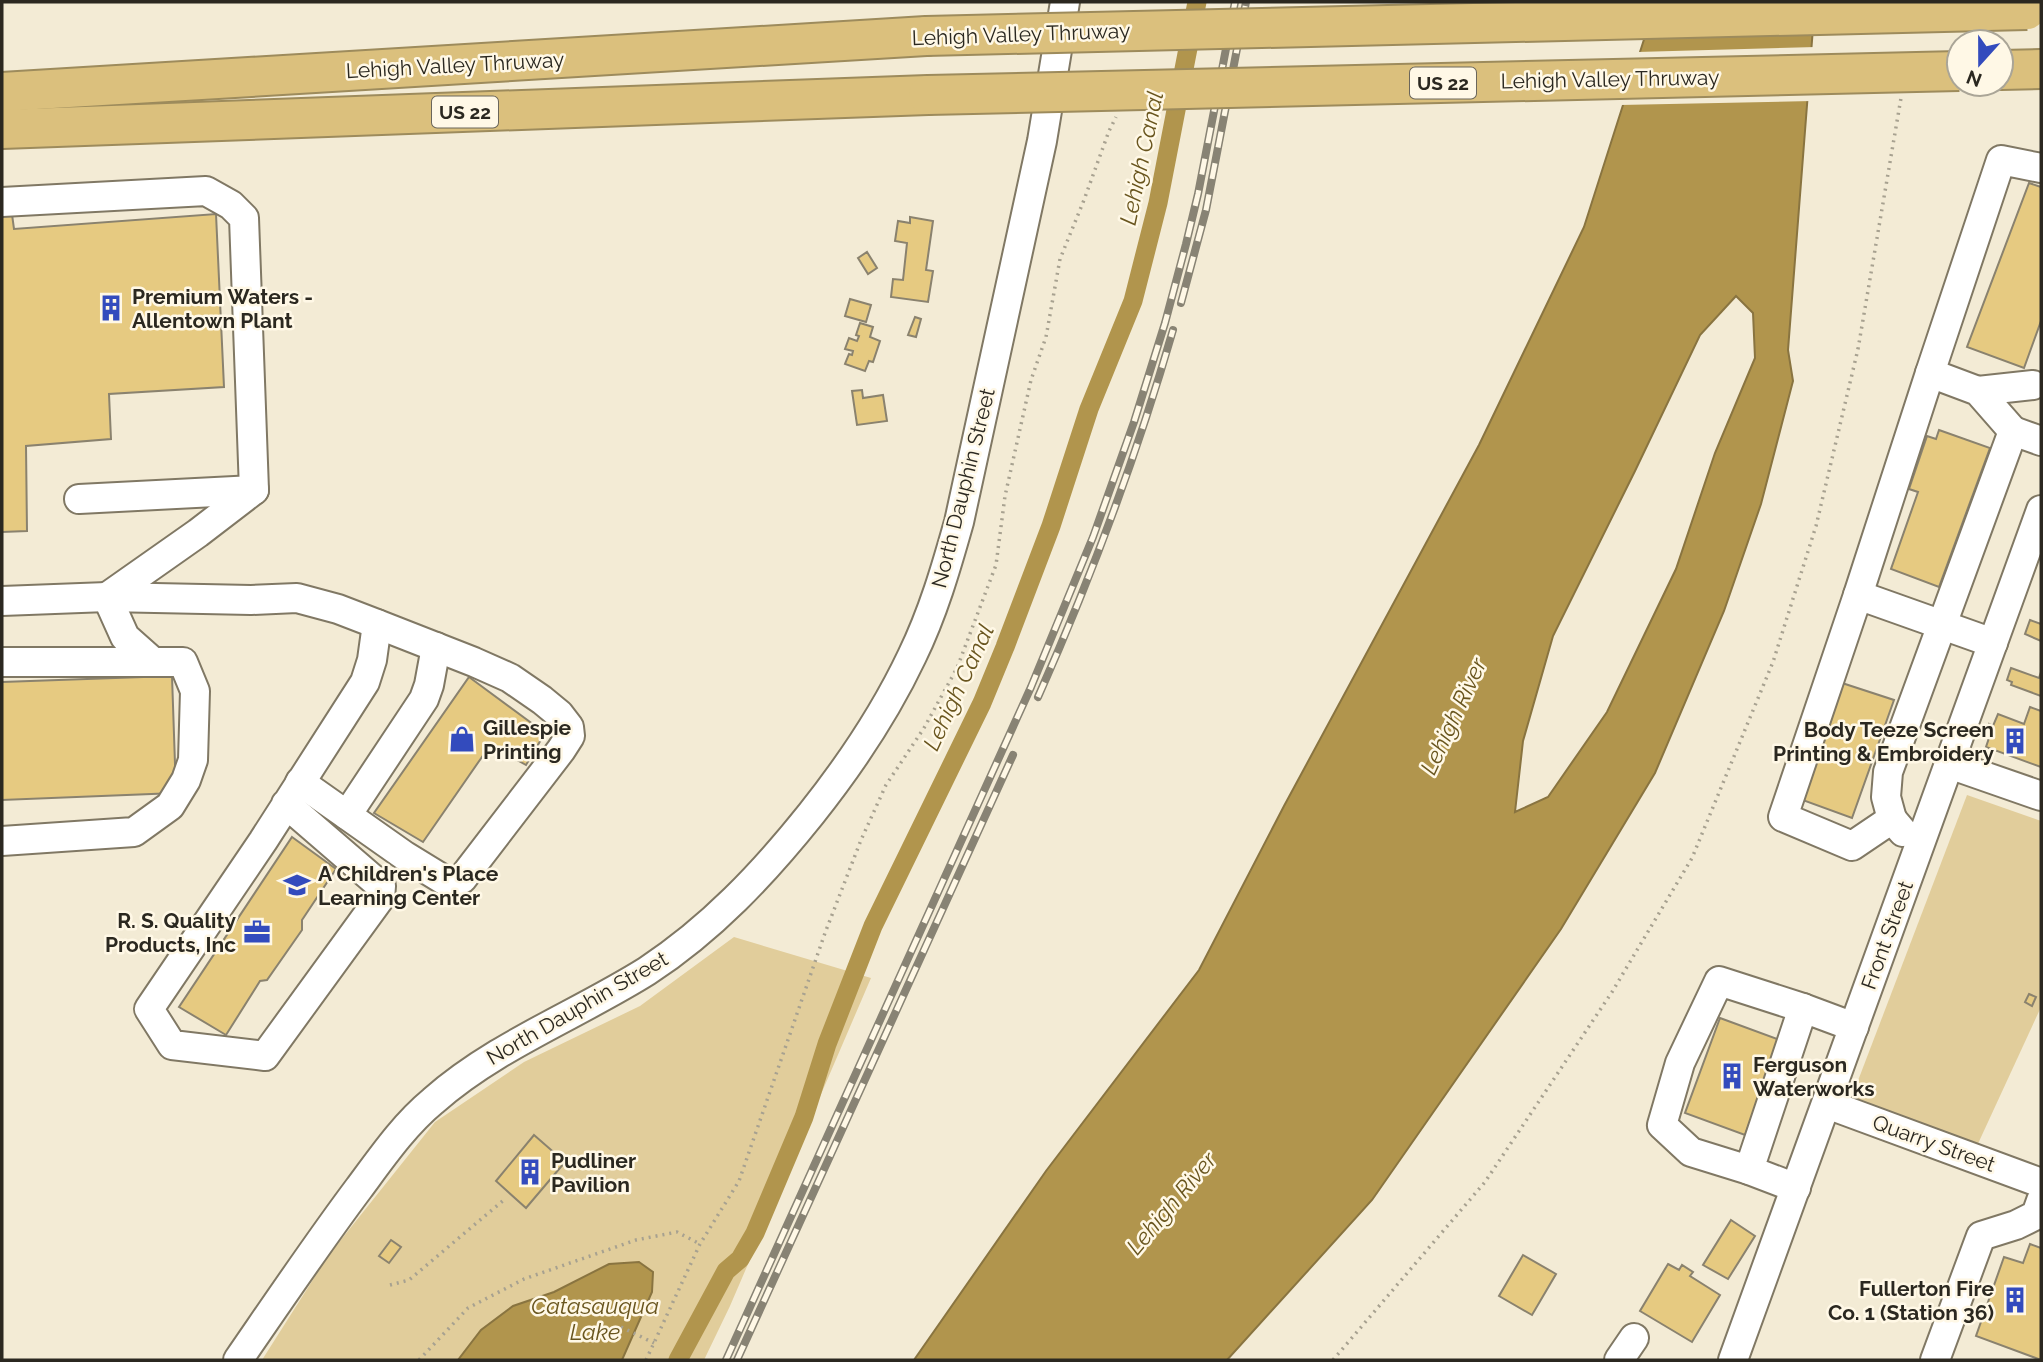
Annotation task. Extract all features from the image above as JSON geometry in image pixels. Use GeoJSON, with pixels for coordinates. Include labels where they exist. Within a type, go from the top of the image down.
{"type":"FeatureCollection","features":[{"type":"Feature","properties":{"kind":"highway","name":"Lehigh Valley Thruway"},"geometry":{"type":"LineString","coordinates":[[2,92],[926,36],[2034,10]]}},
{"type":"Feature","properties":{"kind":"highway","name":"Lehigh Valley Thruway"},"geometry":{"type":"LineString","coordinates":[[2,129],[928,95],[1945,71]]}},
{"type":"Feature","properties":{"kind":"street","name":"North Dauphin Street"},"geometry":{"type":"LineString","coordinates":[[238,1360],[314,1247],[399,1136],[430,1103],[484,1062],[591,1005],[648,970],[713,921],[781,852],[836,782],[872,729],[913,654],[947,567],[959,522],[1042,141],[1065,2]]}},
{"type":"Feature","properties":{"kind":"street"},"geometry":{"type":"LineString","coordinates":[[1892,819],[1852,846],[1783,817],[2001,160],[2041,168]]}},
{"type":"Feature","properties":{"kind":"street"},"geometry":{"type":"LineString","coordinates":[[2,202],[206,191],[231,205],[244,218],[254,490]]}},
{"type":"Feature","properties":{"kind":"street"},"geometry":{"type":"LineString","coordinates":[[1930,373],[1978,391],[2013,431],[2041,441]]}},
{"type":"Feature","properties":{"kind":"street"},"geometry":{"type":"LineString","coordinates":[[1978,391],[2038,379]]}},
{"type":"Feature","properties":{"kind":"street"},"geometry":{"type":"LineString","coordinates":[[1920,843],[1900,829],[1892,819],[1886,797],[1888,772],[2013,431]]}},
{"type":"Feature","properties":{"kind":"street"},"geometry":{"type":"LineString","coordinates":[[79,499],[254,490]]}},
{"type":"Feature","properties":{"kind":"street"},"geometry":{"type":"LineString","coordinates":[[107,597],[254,490]]}},
{"type":"Feature","properties":{"kind":"street","name":"Front Street"},"geometry":{"type":"LineString","coordinates":[[1733,1360],[2041,510]]}},
{"type":"Feature","properties":{"kind":"street"},"geometry":{"type":"LineString","coordinates":[[1858,595],[1993,643]]}},
{"type":"Feature","properties":{"kind":"street"},"geometry":{"type":"LineString","coordinates":[[107,597],[125,636],[152,661]]}},
{"type":"Feature","properties":{"kind":"street"},"geometry":{"type":"LineString","coordinates":[[2,601],[107,597],[251,600],[297,598],[338,609],[436,646],[510,678],[559,714],[569,727],[570,736],[462,879],[449,883],[347,815],[293,793]]}},
{"type":"Feature","properties":{"kind":"street"},"geometry":{"type":"LineString","coordinates":[[293,793],[381,886],[380,898],[265,1056],[172,1045],[149,1009],[263,841],[293,793],[365,682],[372,660],[377,624]]}},
{"type":"Feature","properties":{"kind":"street"},"geometry":{"type":"LineString","coordinates":[[347,815],[424,699],[436,646]]}},
{"type":"Feature","properties":{"kind":"street"},"geometry":{"type":"LineString","coordinates":[[2,662],[183,662],[195,691],[193,760],[186,780],[170,806],[134,832],[2,841]]}},
{"type":"Feature","properties":{"kind":"street"},"geometry":{"type":"LineString","coordinates":[[1949,764],[2041,796]]}},
{"type":"Feature","properties":{"kind":"street"},"geometry":{"type":"LineString","coordinates":[[1796,1188],[1691,1152],[1662,1125],[1680,1063],[1719,981],[1854,1027]]}},
{"type":"Feature","properties":{"kind":"street"},"geometry":{"type":"LineString","coordinates":[[1749,1170],[1803,1008]]}},
{"type":"Feature","properties":{"kind":"street","name":"Quarry Street"},"geometry":{"type":"LineString","coordinates":[[1826,1104],[2041,1183]]}},
{"type":"Feature","properties":{"kind":"street"},"geometry":{"type":"LineString","coordinates":[[1935,1360],[1981,1236],[2017,1225],[2036,1215],[2041,1201]]}},
{"type":"Feature","properties":{"kind":"path"},"geometry":{"type":"LineString","coordinates":[[1333,1360],[1485,1182],[1612,992],[1692,858],[1773,662],[1816,526],[1857,349],[1902,95]]}},
{"type":"Feature","properties":{"kind":"path"},"geometry":{"type":"LineString","coordinates":[[390,1285],[410,1280],[505,1199]]}},
{"type":"Feature","properties":{"kind":"path"},"geometry":{"type":"LineString","coordinates":[[419,1360],[468,1308],[524,1279],[636,1240],[677,1232],[700,1244],[646,1360]]}},
{"type":"Feature","properties":{"kind":"path"},"geometry":{"type":"LineString","coordinates":[[621,1327],[654,1343]]}},
{"type":"Feature","properties":{"kind":"shaded area"},"geometry":{"type":"Polygon","coordinates":[[[1967,795],[2041,821],[2041,1007],[1976,1148],[1851,1099],[1967,795]]]}},
{"type":"Feature","properties":{"kind":"shaded area"},"geometry":{"type":"Polygon","coordinates":[[[734,937],[871,978],[730,1306],[704,1360],[262,1360],[328,1256],[435,1122],[524,1062],[640,1006],[734,937]]]}},
{"type":"Feature","properties":{"kind":"water","name":"Lehigh River"},"geometry":{"type":"Polygon","coordinates":[[[1656,2],[1815,2],[1788,350],[1793,381],[1761,504],[1724,611],[1655,773],[1561,929],[1372,1200],[1227,1360],[914,1360],[1046,1171],[1199,970],[1284,806],[1479,445],[1584,227],[1656,2]],[[1736,296],[1700,335],[1553,636],[1523,741],[1515,812],[1548,797],[1607,712],[1676,569],[1715,453],[1755,358],[1753,313],[1736,296]]]}},
{"type":"Feature","properties":{"kind":"water","name":"Catasauqua Lake"},"geometry":{"type":"Polygon","coordinates":[[[639,1262],[653,1272],[652,1292],[622,1360],[458,1360],[481,1330],[513,1306],[554,1292],[609,1264],[639,1262]]]}},
{"type":"Feature","properties":{"kind":"pier"},"geometry":{"type":"Polygon","coordinates":[[[1816,47],[1812,101],[1620,105],[1637,52],[1816,47]]]}},
{"type":"Feature","properties":{"kind":"building"},"geometry":{"type":"Polygon","coordinates":[[[2029,183],[2041,187],[2041,321],[2024,368],[1967,347],[2029,183]]]}},
{"type":"Feature","properties":{"kind":"building","name":"Premium Waters - Allentown Plant"},"geometry":{"type":"Polygon","coordinates":[[[2,207],[11,207],[14,229],[216,214],[224,387],[109,394],[111,439],[26,446],[27,531],[2,532],[2,207]]]}},
{"type":"Feature","properties":{"kind":"building"},"geometry":{"type":"Polygon","coordinates":[[[910,217],[933,221],[926,270],[933,271],[928,302],[891,297],[893,279],[903,280],[907,243],[895,241],[898,221],[910,223],[910,217]]]}},
{"type":"Feature","properties":{"kind":"building"},"geometry":{"type":"Polygon","coordinates":[[[867,252],[877,268],[868,274],[858,258],[867,252]]]}},
{"type":"Feature","properties":{"kind":"building"},"geometry":{"type":"Polygon","coordinates":[[[850,299],[871,305],[866,322],[845,316],[850,299]]]}},
{"type":"Feature","properties":{"kind":"building"},"geometry":{"type":"Polygon","coordinates":[[[915,317],[921,319],[916,337],[908,335],[915,317]]]}},
{"type":"Feature","properties":{"kind":"building"},"geometry":{"type":"Polygon","coordinates":[[[860,323],[873,327],[870,337],[880,341],[873,362],[869,361],[865,371],[845,364],[853,351],[845,349],[849,338],[857,341],[860,323]]]}},
{"type":"Feature","properties":{"kind":"building"},"geometry":{"type":"Polygon","coordinates":[[[862,390],[863,398],[883,395],[887,421],[857,425],[852,391],[862,390]]]}},
{"type":"Feature","properties":{"kind":"building"},"geometry":{"type":"Polygon","coordinates":[[[1939,430],[1990,448],[1939,587],[1891,569],[1918,492],[1909,489],[1927,436],[1936,439],[1939,430]]]}},
{"type":"Feature","properties":{"kind":"building"},"geometry":{"type":"Polygon","coordinates":[[[2030,620],[2041,624],[2041,641],[2025,634],[2030,620]]]}},
{"type":"Feature","properties":{"kind":"building"},"geometry":{"type":"Polygon","coordinates":[[[2011,668],[2039,678],[2041,672],[2041,696],[2011,685],[2012,682],[2007,680],[2011,668]]]}},
{"type":"Feature","properties":{"kind":"building"},"geometry":{"type":"Polygon","coordinates":[[[172,676],[176,793],[2,800],[2,682],[172,676]]]}},
{"type":"Feature","properties":{"kind":"building"},"geometry":{"type":"Polygon","coordinates":[[[469,677],[545,733],[526,765],[487,743],[484,754],[423,842],[374,813],[469,677]]]}},
{"type":"Feature","properties":{"kind":"building"},"geometry":{"type":"Polygon","coordinates":[[[1839,682],[1894,700],[1852,818],[1797,798],[1839,682]]]}},
{"type":"Feature","properties":{"kind":"building","name":"Body Teeze Screen Printing & Embroidery"},"geometry":{"type":"Polygon","coordinates":[[[2030,707],[2041,711],[2041,767],[1986,747],[1990,735],[1986,733],[1989,724],[1993,726],[1998,714],[2024,724],[2030,707]]]}},
{"type":"Feature","properties":{"kind":"building"},"geometry":{"type":"Polygon","coordinates":[[[292,837],[336,869],[302,920],[302,930],[267,980],[260,981],[226,1035],[179,1007],[292,837]]]}},
{"type":"Feature","properties":{"kind":"building"},"geometry":{"type":"Polygon","coordinates":[[[2029,994],[2036,997],[2032,1006],[2025,1002],[2029,994]]]}},
{"type":"Feature","properties":{"kind":"building","name":"Ferguson Waterworks"},"geometry":{"type":"Polygon","coordinates":[[[1720,1018],[1780,1040],[1745,1135],[1685,1113],[1720,1018]]]}},
{"type":"Feature","properties":{"kind":"building","name":"Pudliner Pavilion"},"geometry":{"type":"Polygon","coordinates":[[[534,1135],[565,1162],[526,1208],[496,1181],[534,1135]]]}},
{"type":"Feature","properties":{"kind":"building"},"geometry":{"type":"Polygon","coordinates":[[[1731,1220],[1755,1236],[1728,1279],[1703,1265],[1731,1220]]]}},
{"type":"Feature","properties":{"kind":"building"},"geometry":{"type":"Polygon","coordinates":[[[391,1240],[401,1247],[389,1263],[379,1256],[391,1240]]]}},
{"type":"Feature","properties":{"kind":"building","name":"Fullerton Fire Co. 1 (Station 36)"},"geometry":{"type":"Polygon","coordinates":[[[2030,1244],[2041,1248],[2041,1360],[1976,1336],[2004,1257],[2023,1263],[2030,1244]]]}},
{"type":"Feature","properties":{"kind":"building"},"geometry":{"type":"Polygon","coordinates":[[[1523,1255],[1556,1274],[1532,1315],[1499,1296],[1523,1255]]]}},
{"type":"Feature","properties":{"kind":"building"},"geometry":{"type":"Polygon","coordinates":[[[1668,1264],[1679,1270],[1682,1265],[1693,1272],[1690,1276],[1720,1295],[1692,1342],[1640,1311],[1668,1264]]]}},
{"type":"Feature","properties":{"kind":"waterway","name":"Lehigh Canal"},"geometry":{"type":"LineString","coordinates":[[678,1360],[726,1271],[740,1259],[755,1233],[804,1117],[827,1044],[873,926],[982,703],[1005,647],[1051,526],[1089,409],[1133,301],[1158,203],[1197,2]]}},
{"type":"Feature","properties":{"kind":"railway"},"geometry":{"type":"LineString","coordinates":[[726,1360],[1031,687],[1093,537],[1134,422],[1186,244],[1235,2]]}},
{"type":"Feature","properties":{"kind":"railway"},"geometry":{"type":"LineString","coordinates":[[1181,303],[1206,210],[1246,2]]}},
{"type":"Feature","properties":{"kind":"railway"},"geometry":{"type":"LineString","coordinates":[[1038,697],[1112,516],[1173,330]]}},
{"type":"Feature","properties":{"kind":"railway"},"geometry":{"type":"LineString","coordinates":[[737,1360],[1013,755]]}},
{"type":"Feature","properties":{"kind":"place","name":"Premium Waters - Allentown Plant"},"geometry":{"type":"Point","coordinates":[111,308]}},
{"type":"Feature","properties":{"kind":"place","name":"Gillespie Printing"},"geometry":{"type":"Point","coordinates":[462,739]}},
{"type":"Feature","properties":{"kind":"place","name":"Body Teeze Screen Printing & Embroidery"},"geometry":{"type":"Point","coordinates":[2015,741]}},
{"type":"Feature","properties":{"kind":"place","name":"A Children's Place Learning Center"},"geometry":{"type":"Point","coordinates":[297,885]}},
{"type":"Feature","properties":{"kind":"place","name":"R. S. Quality Products, Inc"},"geometry":{"type":"Point","coordinates":[257,932]}},
{"type":"Feature","properties":{"kind":"place","name":"Ferguson Waterworks"},"geometry":{"type":"Point","coordinates":[1732,1076]}},
{"type":"Feature","properties":{"kind":"place","name":"Pudliner Pavilion"},"geometry":{"type":"Point","coordinates":[530,1172]}},
{"type":"Feature","properties":{"kind":"place","name":"Fullerton Fire Co. 1 (Station 36)"},"geometry":{"type":"Point","coordinates":[2015,1300]}}]}
